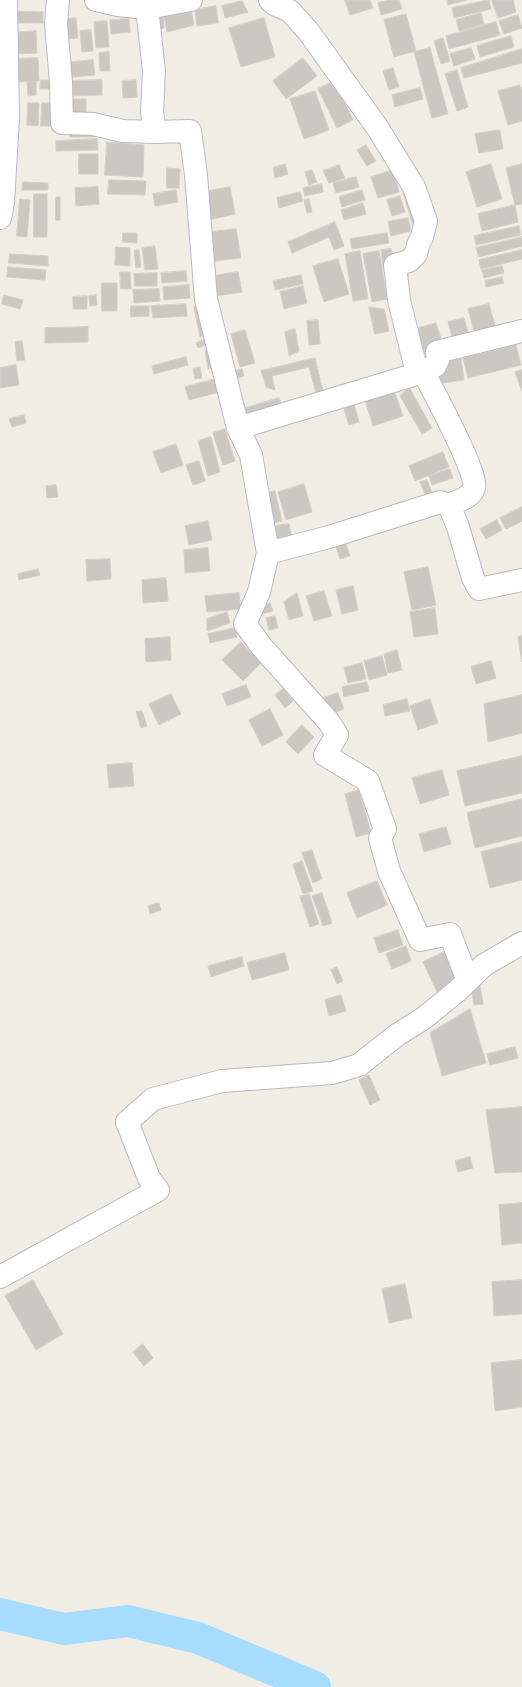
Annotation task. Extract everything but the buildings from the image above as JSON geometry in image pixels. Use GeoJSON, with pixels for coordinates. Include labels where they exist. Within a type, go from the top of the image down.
{"type":"FeatureCollection","features":[{"type":"Feature","properties":{"kind":"street"},"geometry":{"type":"LineString","coordinates":[[0,218],[3,203],[8,118],[6,0]]}},
{"type":"Feature","properties":{"kind":"street"},"geometry":{"type":"LineString","coordinates":[[58,0],[56,24],[62,82],[62,123],[93,124],[123,131],[190,131],[196,175],[206,299],[238,428],[251,455],[268,553],[259,592],[245,624],[262,646],[329,722],[337,734],[324,755],[368,780],[385,829],[380,838],[389,871],[420,940],[450,934],[468,981]]}},
{"type":"Feature","properties":{"kind":"street"},"geometry":{"type":"LineString","coordinates":[[96,0],[118,5],[146,8],[192,0]]}},
{"type":"Feature","properties":{"kind":"street"},"geometry":{"type":"LineString","coordinates":[[268,553],[329,537],[440,502],[449,505],[471,495],[475,487],[473,475],[465,454],[420,372],[399,300],[395,264],[409,261],[416,254],[426,221],[414,187],[377,127],[308,31],[290,11],[274,4],[270,0]]}},
{"type":"Feature","properties":{"kind":"street"},"geometry":{"type":"LineString","coordinates":[[146,8],[154,71],[152,112],[155,132]]}},
{"type":"Feature","properties":{"kind":"street"},"geometry":{"type":"LineString","coordinates":[[238,428],[420,372],[435,366],[438,360],[436,352],[522,331]]}},
{"type":"Feature","properties":{"kind":"street"},"geometry":{"type":"LineString","coordinates":[[449,505],[458,528],[473,578],[479,589],[522,580]]}},
{"type":"Feature","properties":{"kind":"street"},"geometry":{"type":"LineString","coordinates":[[0,1277],[158,1190],[149,1178],[127,1122],[153,1099],[222,1081],[332,1073],[359,1065],[397,1036],[424,1018],[484,966],[522,943]]}},
{"type":"Feature","properties":{"kind":"waterway"},"geometry":{"type":"LineString","coordinates":[[0,1614],[64,1629],[128,1621],[198,1638],[315,1687]]}}]}
